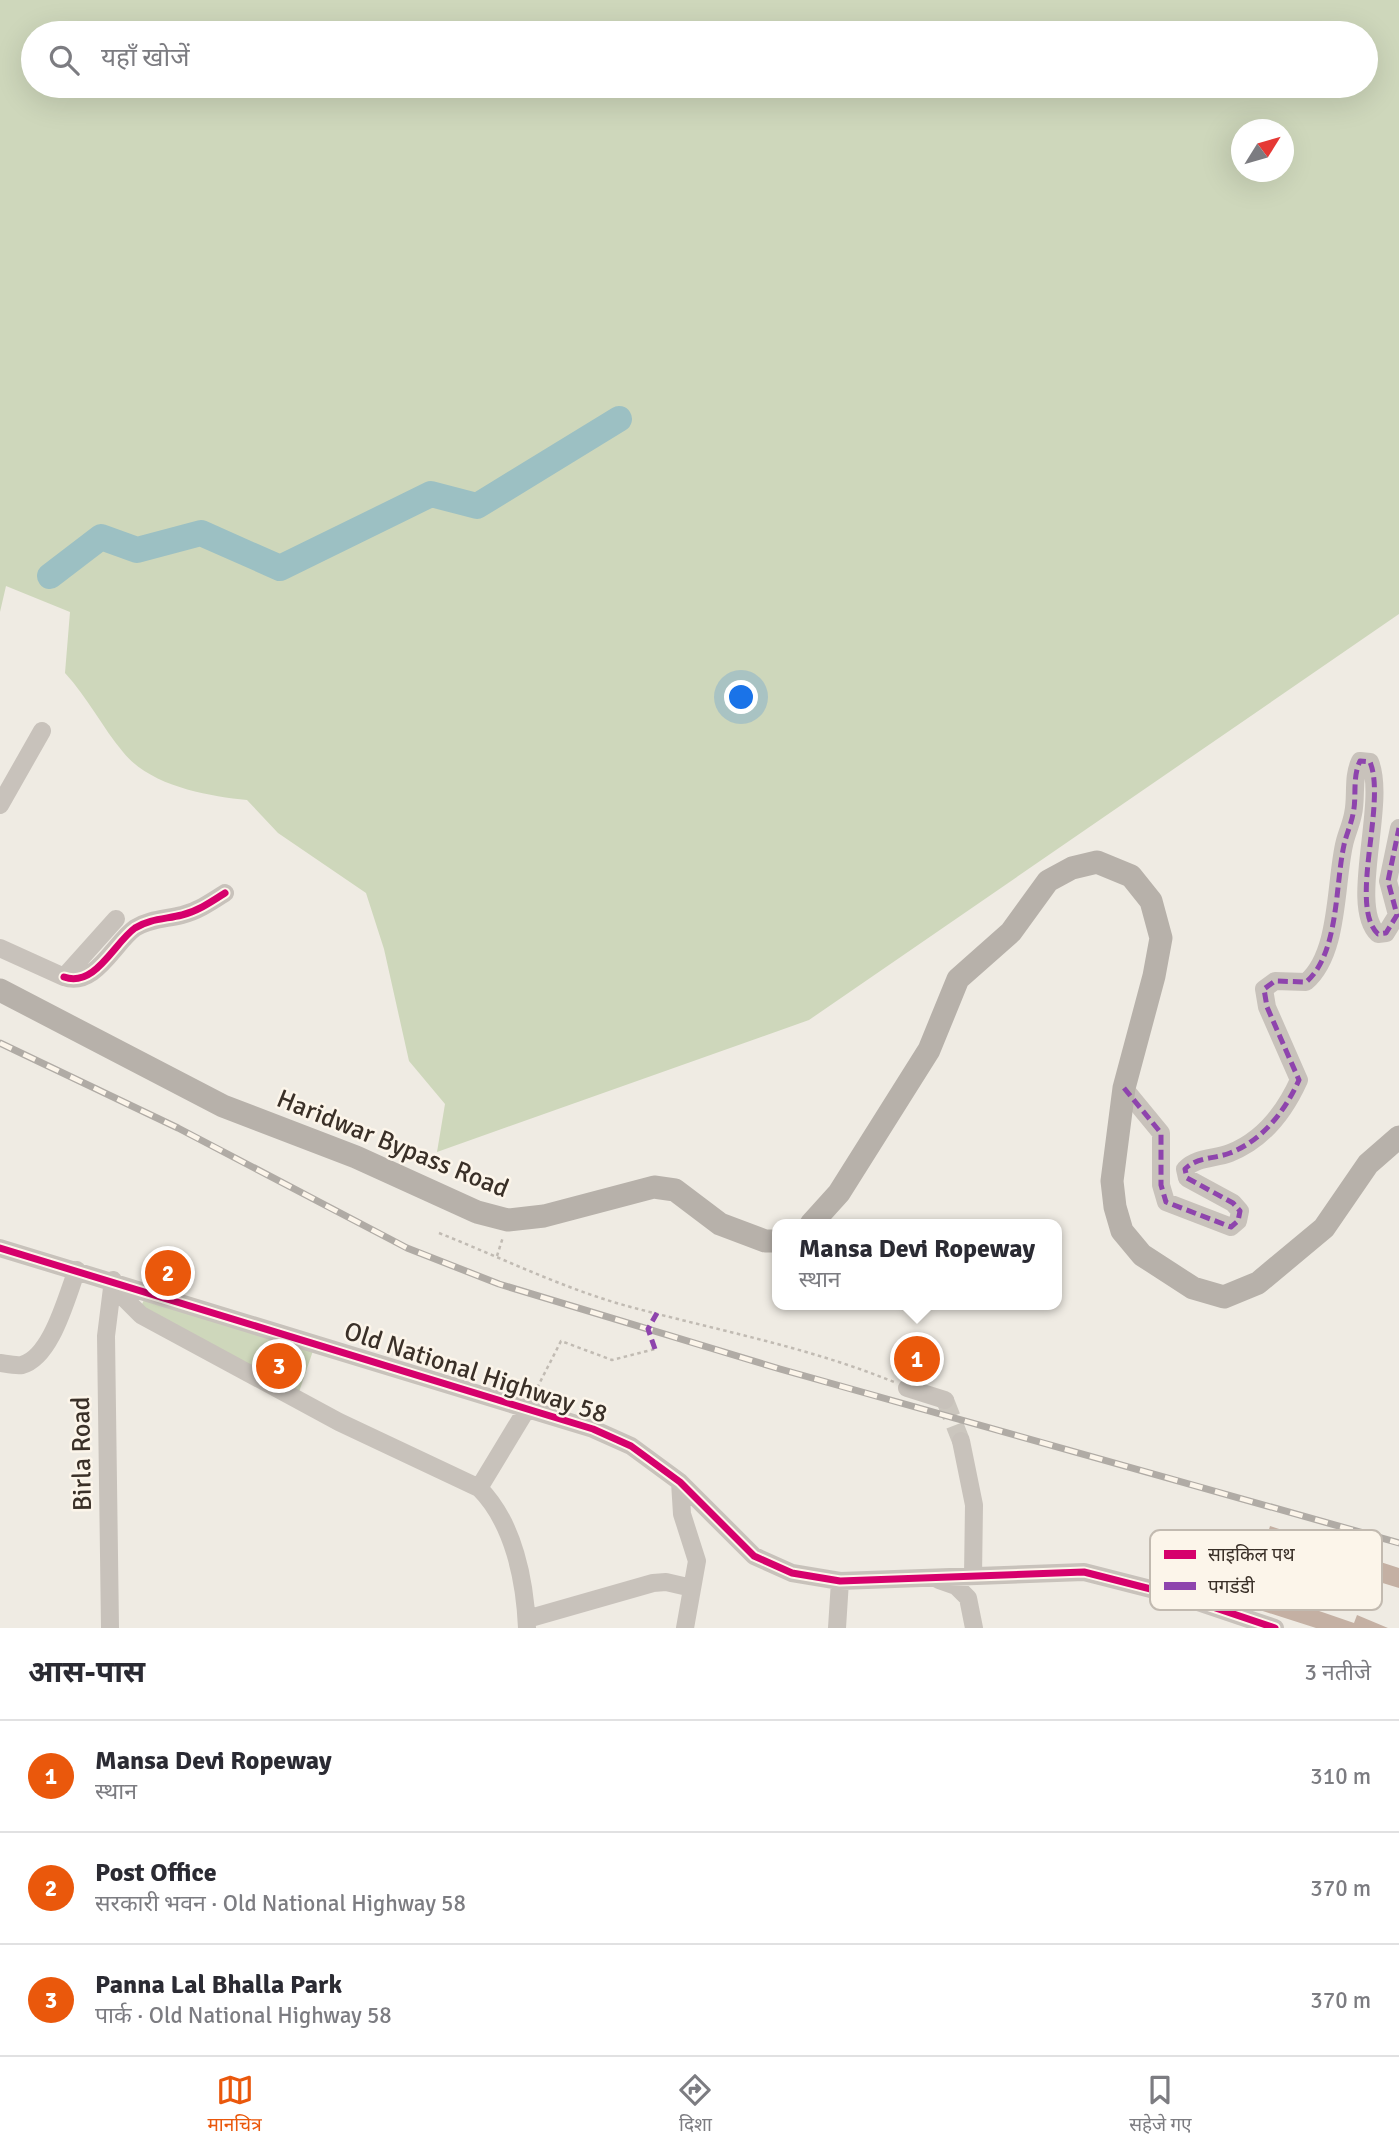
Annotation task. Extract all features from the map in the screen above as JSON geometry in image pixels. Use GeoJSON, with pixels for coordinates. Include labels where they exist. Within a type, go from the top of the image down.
{"type":"FeatureCollection","features":[{"type":"Feature","properties":{"kind":"main road"},"geometry":{"type":"LineString","coordinates":[[816,1219],[839,1193],[929,1050],[958,979],[1011,932],[1048,881],[1072,868],[1097,862],[1131,876],[1151,901],[1161,938],[1124,1088],[1112,1181],[1115,1207],[1122,1231],[1142,1255],[1192,1287],[1224,1297],[1258,1283],[1324,1227],[1368,1164],[1399,1137]]}},
{"type":"Feature","properties":{"kind":"main road","name":"Haridwar Bypass Road"},"geometry":{"type":"LineString","coordinates":[[0,990],[223,1106],[356,1157],[477,1212],[508,1220],[544,1216],[654,1187],[675,1190],[720,1224],[765,1241],[772,1241]]}},
{"type":"Feature","properties":{"kind":"street"},"geometry":{"type":"LineString","coordinates":[[0,805],[42,732]]}},
{"type":"Feature","properties":{"kind":"street"},"geometry":{"type":"LineString","coordinates":[[1124,1088],[1161,1133],[1161,1185],[1166,1202],[1231,1227],[1238,1221],[1240,1211],[1233,1203],[1187,1178],[1185,1169],[1192,1162],[1231,1152],[1266,1130],[1287,1108],[1299,1080],[1267,1007],[1264,989],[1275,981],[1306,982],[1318,972],[1322,963],[1344,846],[1353,814],[1356,769],[1360,761],[1370,762],[1375,775],[1368,854],[1368,913],[1371,928],[1378,934],[1386,933],[1392,928],[1396,915],[1388,881],[1399,828]]}},
{"type":"Feature","properties":{"kind":"street"},"geometry":{"type":"LineString","coordinates":[[0,948],[64,977],[80,978],[95,970],[119,942],[137,927],[198,909],[225,893]]}},
{"type":"Feature","properties":{"kind":"street"},"geometry":{"type":"LineString","coordinates":[[64,977],[116,919]]}},
{"type":"Feature","properties":{"kind":"street","name":"Old National Highway 58"},"geometry":{"type":"LineString","coordinates":[[0,1248],[528,1407],[631,1446],[680,1482],[754,1556],[792,1573],[840,1581],[1084,1572],[1150,1589]]}},
{"type":"Feature","properties":{"kind":"street"},"geometry":{"type":"LineString","coordinates":[[0,1363],[21,1365],[36,1358],[55,1328],[77,1270]]}},
{"type":"Feature","properties":{"kind":"street"},"geometry":{"type":"LineString","coordinates":[[112,1283],[141,1315],[339,1422],[479,1488],[488,1497],[517,1555],[522,1570],[527,1624],[653,1583],[666,1582],[692,1588]]}},
{"type":"Feature","properties":{"kind":"street","name":"Birla Road"},"geometry":{"type":"LineString","coordinates":[[110,1628],[106,1336],[112,1283]]}},
{"type":"Feature","properties":{"kind":"street"},"geometry":{"type":"LineString","coordinates":[[907,1388],[945,1400]]}},
{"type":"Feature","properties":{"kind":"street"},"geometry":{"type":"LineString","coordinates":[[479,1488],[528,1407]]}},
{"type":"Feature","properties":{"kind":"street"},"geometry":{"type":"LineString","coordinates":[[961,1441],[974,1506],[973,1576]]}},
{"type":"Feature","properties":{"kind":"street"},"geometry":{"type":"LineString","coordinates":[[680,1482],[682,1514],[696,1553],[685,1628]]}},
{"type":"Feature","properties":{"kind":"street"},"geometry":{"type":"LineString","coordinates":[[936,1578],[956,1586],[968,1598],[974,1628]]}},
{"type":"Feature","properties":{"kind":"street"},"geometry":{"type":"LineString","coordinates":[[837,1628],[840,1581]]}},
{"type":"Feature","properties":{"kind":"street","name":"Old National Highway 58"},"geometry":{"type":"LineString","coordinates":[[1222,1610],[1275,1628]]}},
{"type":"Feature","properties":{"kind":"path"},"geometry":{"type":"LineString","coordinates":[[439,1233],[537,1273],[554,1283],[870,1372],[907,1388],[925,1361]]}},
{"type":"Feature","properties":{"kind":"path"},"geometry":{"type":"LineString","coordinates":[[528,1407],[561,1341],[612,1360],[655,1349]]}},
{"type":"Feature","properties":{"kind":"green space"},"geometry":{"type":"Polygon","coordinates":[[[0,0],[1399,0],[1399,614],[809,1020],[437,1152],[445,1104],[409,1061],[384,949],[366,893],[278,833],[247,800],[215,796],[180,787],[134,764],[65,673],[70,612],[6,586],[0,612],[0,0]]]}},
{"type":"Feature","properties":{"kind":"green space"},"geometry":{"type":"Polygon","coordinates":[[[147,1294],[317,1339],[299,1392],[141,1306],[147,1294]]]}},
{"type":"Feature","properties":{"kind":"building"},"geometry":{"type":"Polygon","coordinates":[[[924,1334],[943,1355],[917,1379],[904,1377],[891,1363],[924,1334]]]}},
{"type":"Feature","properties":{"kind":"building"},"geometry":{"type":"Polygon","coordinates":[[[1382,1562],[1399,1568],[1399,1588],[1382,1583],[1382,1562]]]}},
{"type":"Feature","properties":{"kind":"building"},"geometry":{"type":"Polygon","coordinates":[[[1260,1610],[1316,1610],[1354,1623],[1357,1615],[1388,1628],[1316,1628],[1260,1610]]]}},
{"type":"Feature","properties":{"kind":"waterway"},"geometry":{"type":"LineString","coordinates":[[50,576],[101,537],[137,550],[201,533],[280,568],[431,494],[477,506],[619,419]]}},
{"type":"Feature","properties":{"kind":"tunnel"},"geometry":{"type":"LineString","coordinates":[[945,1400],[961,1441]]}},
{"type":"Feature","properties":{"kind":"railway"},"geometry":{"type":"LineString","coordinates":[[0,1043],[178,1128],[407,1248],[499,1284],[780,1369],[1353,1530]]}},
{"type":"Feature","properties":{"kind":"railway"},"geometry":{"type":"LineString","coordinates":[[1382,1538],[1399,1543]]}},
{"type":"Feature","properties":{"kind":"marked path"},"geometry":{"type":"LineString","coordinates":[[1124,1088],[1161,1133],[1161,1185],[1166,1202],[1231,1227],[1238,1221],[1240,1211],[1233,1203],[1187,1178],[1185,1169],[1200,1160],[1230,1153],[1253,1140],[1280,1113],[1299,1080],[1267,1007],[1264,989],[1275,981],[1306,982],[1325,955],[1334,918],[1345,841],[1353,814],[1356,774],[1360,761],[1370,762],[1374,780],[1366,901],[1370,920],[1378,934],[1386,933],[1397,915],[1388,881],[1399,828]]}},
{"type":"Feature","properties":{"kind":"marked path"},"geometry":{"type":"LineString","coordinates":[[655,1349],[648,1329],[657,1313]]}},
{"type":"Feature","properties":{"kind":"cycle path"},"geometry":{"type":"LineString","coordinates":[[64,977],[75,979],[95,970],[127,935],[140,925],[188,913],[225,893]]}},
{"type":"Feature","properties":{"kind":"cycle path"},"geometry":{"type":"LineString","coordinates":[[0,1248],[593,1429],[631,1446],[680,1482],[754,1556],[792,1573],[840,1581],[1084,1572],[1150,1589]]}},
{"type":"Feature","properties":{"kind":"cycle path"},"geometry":{"type":"LineString","coordinates":[[1222,1610],[1275,1628]]}},
{"type":"Feature","properties":{"kind":"place","name":"Post Office"},"geometry":{"type":"Point","coordinates":[168,1273]}},
{"type":"Feature","properties":{"kind":"place","name":"Mansa Devi Ropeway"},"geometry":{"type":"Point","coordinates":[917,1359]}},
{"type":"Feature","properties":{"kind":"place","name":"Panna Lal Bhalla Park"},"geometry":{"type":"Point","coordinates":[279,1366]}}]}
